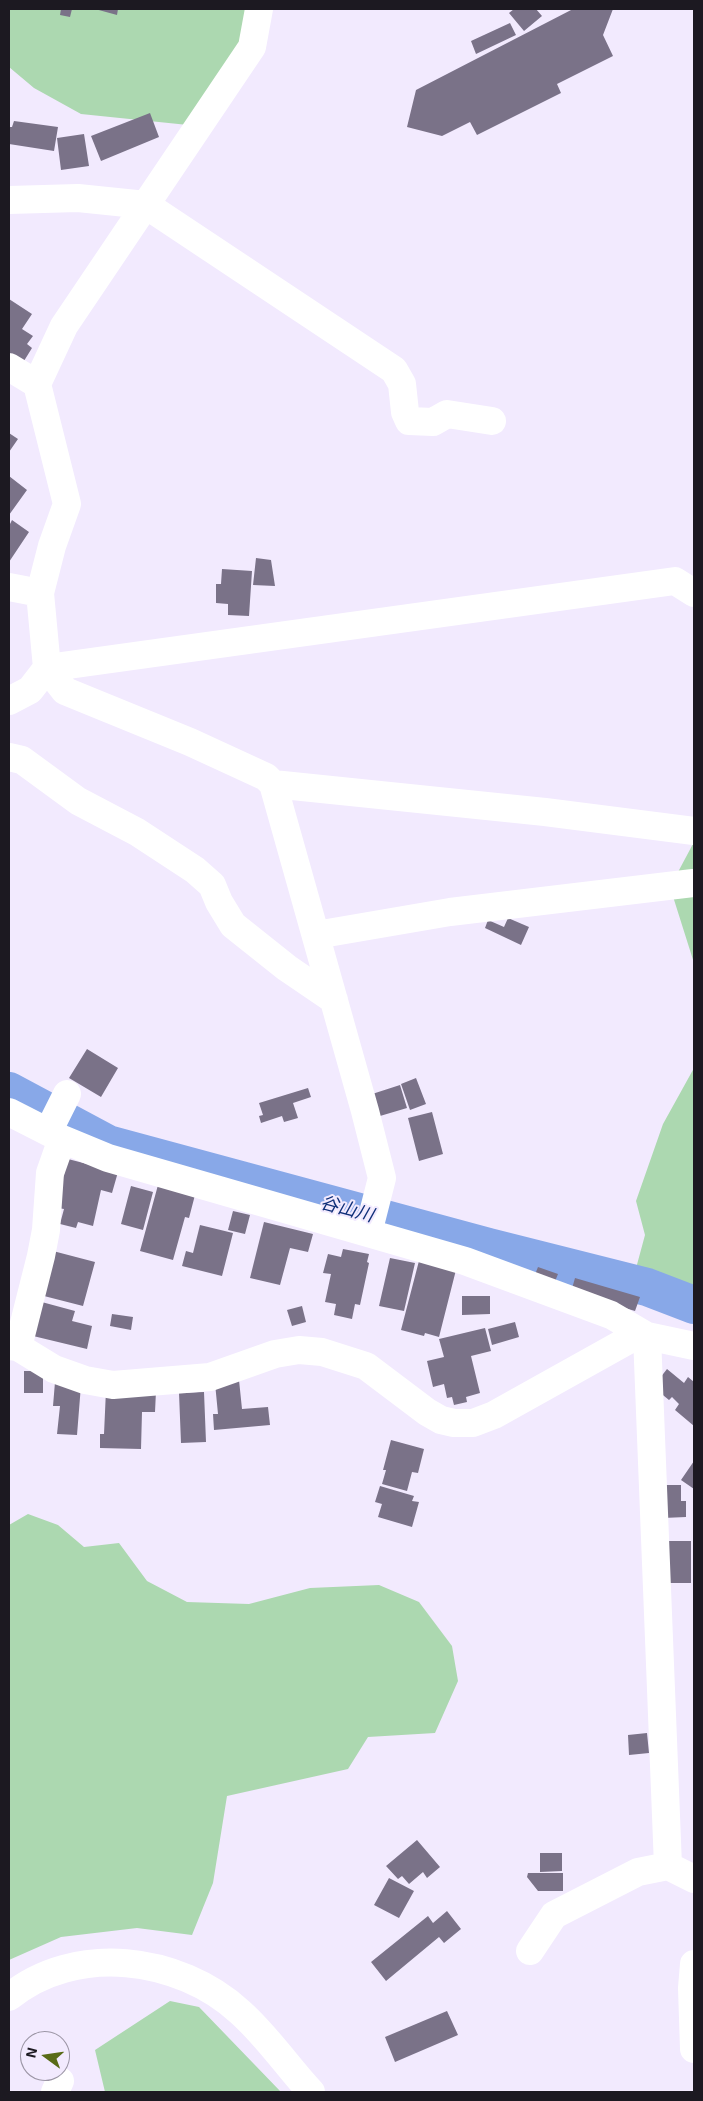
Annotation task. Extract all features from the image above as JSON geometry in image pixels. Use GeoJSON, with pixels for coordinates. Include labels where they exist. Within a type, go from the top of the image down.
{"type":"FeatureCollection","features":[{"type":"Feature","properties":{"kind":"street"},"geometry":{"type":"LineString","coordinates":[[259,9],[252,47],[64,326],[37,384],[67,504],[52,546],[40,593],[47,668],[65,691],[199,746],[266,777],[273,784],[382,1178],[368,1232]]}},
{"type":"Feature","properties":{"kind":"street"},"geometry":{"type":"LineString","coordinates":[[9,200],[78,198],[146,205],[394,370],[402,384],[405,412],[409,421],[433,422],[447,414],[492,421]]}},
{"type":"Feature","properties":{"kind":"street"},"geometry":{"type":"LineString","coordinates":[[9,367],[37,384]]}},
{"type":"Feature","properties":{"kind":"street"},"geometry":{"type":"LineString","coordinates":[[9,701],[30,690],[47,668],[675,581],[694,593]]}},
{"type":"Feature","properties":{"kind":"street"},"geometry":{"type":"LineString","coordinates":[[9,587],[40,593]]}},
{"type":"Feature","properties":{"kind":"street"},"geometry":{"type":"LineString","coordinates":[[9,757],[22,760],[78,800],[137,832],[195,870],[212,885],[219,902],[233,925],[287,968],[334,1000]]}},
{"type":"Feature","properties":{"kind":"street"},"geometry":{"type":"LineString","coordinates":[[273,784],[545,812],[694,831]]}},
{"type":"Feature","properties":{"kind":"street"},"geometry":{"type":"LineString","coordinates":[[316,935],[450,912],[692,883]]}},
{"type":"Feature","properties":{"kind":"street"},"geometry":{"type":"LineString","coordinates":[[67,1094],[55,1135],[42,1247],[13,1347],[54,1369],[85,1380],[113,1385],[210,1377],[275,1354],[299,1350],[322,1352],[366,1366],[427,1412],[441,1420],[454,1423],[473,1423],[494,1415],[644,1335]]}},
{"type":"Feature","properties":{"kind":"street"},"geometry":{"type":"LineString","coordinates":[[9,1112],[108,1158],[465,1261],[611,1315],[644,1335],[694,1346]]}},
{"type":"Feature","properties":{"kind":"street"},"geometry":{"type":"LineString","coordinates":[[644,1335],[668,1866]]}},
{"type":"Feature","properties":{"kind":"street"},"geometry":{"type":"LineString","coordinates":[[530,1951],[554,1915],[638,1872],[668,1866],[694,1879]]}},
{"type":"Feature","properties":{"kind":"street"},"geometry":{"type":"LineString","coordinates":[[9,1997],[23,1985],[55,1972],[97,1963],[137,1963],[175,1973],[212,1991],[240,2011],[272,2045],[311,2092]]}},
{"type":"Feature","properties":{"kind":"street"},"geometry":{"type":"LineString","coordinates":[[694,1964],[692,1988],[694,2049]]}},
{"type":"Feature","properties":{"kind":"green space"},"geometry":{"type":"Polygon","coordinates":[[[9,9],[250,9],[242,45],[188,125],[81,114],[34,88],[9,67],[9,9]]]}},
{"type":"Feature","properties":{"kind":"green space"},"geometry":{"type":"Polygon","coordinates":[[[694,842],[694,963],[670,887],[694,842]]]}},
{"type":"Feature","properties":{"kind":"green space"},"geometry":{"type":"Polygon","coordinates":[[[694,1068],[694,1291],[635,1272],[645,1235],[636,1201],[663,1124],[694,1068]]]}},
{"type":"Feature","properties":{"kind":"green space"},"geometry":{"type":"Polygon","coordinates":[[[28,1514],[58,1525],[84,1547],[119,1543],[147,1581],[187,1602],[249,1604],[310,1588],[379,1585],[419,1602],[452,1646],[458,1681],[435,1733],[368,1737],[348,1769],[227,1796],[213,1883],[192,1935],[137,1928],[61,1937],[9,1960],[9,1525],[28,1514]]]}},
{"type":"Feature","properties":{"kind":"green space"},"geometry":{"type":"Polygon","coordinates":[[[170,2001],[199,2007],[281,2092],[105,2092],[95,2050],[170,2001]]]}},
{"type":"Feature","properties":{"kind":"building"},"geometry":{"type":"Polygon","coordinates":[[[61,9],[72,9],[70,17],[60,15],[61,9]]]}},
{"type":"Feature","properties":{"kind":"building"},"geometry":{"type":"Polygon","coordinates":[[[95,9],[118,9],[117,15],[95,9]]]}},
{"type":"Feature","properties":{"kind":"building"},"geometry":{"type":"Polygon","coordinates":[[[514,9],[536,9],[542,16],[524,31],[509,13],[514,9]]]}},
{"type":"Feature","properties":{"kind":"building"},"geometry":{"type":"Polygon","coordinates":[[[573,9],[613,9],[603,35],[613,56],[557,84],[561,93],[477,135],[470,122],[442,136],[407,127],[416,90],[573,9]]]}},
{"type":"Feature","properties":{"kind":"building"},"geometry":{"type":"Polygon","coordinates":[[[510,23],[516,35],[476,54],[471,41],[510,23]]]}},
{"type":"Feature","properties":{"kind":"building"},"geometry":{"type":"Polygon","coordinates":[[[150,113],[159,137],[101,161],[91,136],[150,113]]]}},
{"type":"Feature","properties":{"kind":"building"},"geometry":{"type":"Polygon","coordinates":[[[14,121],[58,127],[54,151],[9,144],[9,127],[12,127],[14,121]]]}},
{"type":"Feature","properties":{"kind":"building"},"geometry":{"type":"Polygon","coordinates":[[[84,134],[89,166],[61,170],[57,138],[84,134]]]}},
{"type":"Feature","properties":{"kind":"building"},"geometry":{"type":"Polygon","coordinates":[[[9,299],[32,314],[22,329],[33,336],[27,344],[32,348],[19,369],[9,363],[9,299]]]}},
{"type":"Feature","properties":{"kind":"building"},"geometry":{"type":"Polygon","coordinates":[[[9,433],[18,439],[9,452],[9,433]]]}},
{"type":"Feature","properties":{"kind":"building"},"geometry":{"type":"Polygon","coordinates":[[[9,476],[27,490],[9,515],[9,476]]]}},
{"type":"Feature","properties":{"kind":"building"},"geometry":{"type":"Polygon","coordinates":[[[12,520],[29,532],[9,562],[9,526],[12,520]]]}},
{"type":"Feature","properties":{"kind":"building"},"geometry":{"type":"Polygon","coordinates":[[[256,558],[271,560],[275,586],[253,585],[256,558]]]}},
{"type":"Feature","properties":{"kind":"building"},"geometry":{"type":"Polygon","coordinates":[[[222,569],[252,571],[249,616],[228,615],[228,604],[216,603],[216,584],[221,584],[222,569]]]}},
{"type":"Feature","properties":{"kind":"building"},"geometry":{"type":"Polygon","coordinates":[[[508,918],[529,927],[521,945],[485,928],[488,920],[504,927],[508,918]]]}},
{"type":"Feature","properties":{"kind":"building"},"geometry":{"type":"Polygon","coordinates":[[[87,1049],[118,1068],[101,1097],[69,1078],[87,1049]]]}},
{"type":"Feature","properties":{"kind":"building"},"geometry":{"type":"Polygon","coordinates":[[[416,1078],[426,1104],[410,1110],[401,1084],[416,1078]]]}},
{"type":"Feature","properties":{"kind":"building"},"geometry":{"type":"Polygon","coordinates":[[[400,1085],[407,1108],[380,1116],[366,1096],[400,1085]]]}},
{"type":"Feature","properties":{"kind":"building"},"geometry":{"type":"Polygon","coordinates":[[[308,1088],[311,1097],[293,1103],[298,1118],[284,1122],[282,1116],[261,1123],[259,1116],[263,1115],[259,1103],[308,1088]]]}},
{"type":"Feature","properties":{"kind":"building"},"geometry":{"type":"Polygon","coordinates":[[[432,1112],[443,1154],[419,1161],[408,1118],[432,1112]]]}},
{"type":"Feature","properties":{"kind":"building"},"geometry":{"type":"Polygon","coordinates":[[[68,1159],[118,1172],[112,1193],[101,1190],[93,1226],[78,1222],[76,1228],[60,1224],[64,1209],[58,1208],[60,1189],[68,1159]]]}},
{"type":"Feature","properties":{"kind":"building"},"geometry":{"type":"Polygon","coordinates":[[[158,1185],[195,1195],[189,1218],[185,1217],[173,1260],[140,1251],[158,1185]]]}},
{"type":"Feature","properties":{"kind":"building"},"geometry":{"type":"Polygon","coordinates":[[[131,1186],[153,1192],[143,1230],[121,1224],[131,1186]]]}},
{"type":"Feature","properties":{"kind":"building"},"geometry":{"type":"Polygon","coordinates":[[[233,1211],[250,1215],[245,1234],[228,1230],[233,1211]]]}},
{"type":"Feature","properties":{"kind":"building"},"geometry":{"type":"Polygon","coordinates":[[[264,1222],[313,1234],[308,1252],[290,1248],[280,1285],[250,1278],[264,1222]]]}},
{"type":"Feature","properties":{"kind":"building"},"geometry":{"type":"Polygon","coordinates":[[[200,1225],[233,1233],[222,1276],[182,1266],[186,1251],[193,1253],[200,1225]]]}},
{"type":"Feature","properties":{"kind":"building"},"geometry":{"type":"Polygon","coordinates":[[[343,1249],[369,1254],[367,1262],[369,1263],[360,1305],[355,1304],[352,1319],[334,1315],[336,1304],[325,1302],[331,1274],[323,1273],[328,1254],[341,1257],[343,1249]]]}},
{"type":"Feature","properties":{"kind":"building"},"geometry":{"type":"Polygon","coordinates":[[[53,1251],[95,1262],[83,1306],[44,1296],[53,1251]]]}},
{"type":"Feature","properties":{"kind":"building"},"geometry":{"type":"Polygon","coordinates":[[[420,1257],[457,1266],[439,1337],[425,1333],[424,1336],[401,1330],[420,1257]]]}},
{"type":"Feature","properties":{"kind":"building"},"geometry":{"type":"Polygon","coordinates":[[[390,1258],[415,1263],[404,1311],[379,1306],[390,1258]]]}},
{"type":"Feature","properties":{"kind":"building"},"geometry":{"type":"Polygon","coordinates":[[[538,1267],[558,1274],[554,1284],[534,1277],[538,1267]]]}},
{"type":"Feature","properties":{"kind":"building"},"geometry":{"type":"Polygon","coordinates":[[[575,1278],[640,1297],[635,1311],[571,1292],[575,1278]]]}},
{"type":"Feature","properties":{"kind":"building"},"geometry":{"type":"Polygon","coordinates":[[[462,1296],[490,1296],[490,1314],[462,1315],[462,1296]]]}},
{"type":"Feature","properties":{"kind":"building"},"geometry":{"type":"Polygon","coordinates":[[[38,1301],[75,1311],[72,1321],[92,1326],[87,1349],[29,1335],[38,1301]]]}},
{"type":"Feature","properties":{"kind":"building"},"geometry":{"type":"Polygon","coordinates":[[[302,1306],[306,1322],[292,1326],[287,1310],[302,1306]]]}},
{"type":"Feature","properties":{"kind":"building"},"geometry":{"type":"Polygon","coordinates":[[[112,1314],[133,1317],[131,1330],[110,1326],[112,1314]]]}},
{"type":"Feature","properties":{"kind":"building"},"geometry":{"type":"Polygon","coordinates":[[[515,1322],[519,1337],[492,1345],[488,1329],[515,1322]]]}},
{"type":"Feature","properties":{"kind":"building"},"geometry":{"type":"Polygon","coordinates":[[[485,1328],[491,1351],[471,1356],[480,1393],[466,1397],[467,1402],[454,1405],[452,1397],[447,1398],[444,1384],[433,1387],[427,1361],[444,1357],[439,1339],[485,1328]]]}},
{"type":"Feature","properties":{"kind":"building"},"geometry":{"type":"Polygon","coordinates":[[[667,1369],[684,1383],[688,1377],[694,1382],[694,1426],[675,1410],[679,1404],[672,1397],[669,1400],[653,1387],[667,1369]]]}},
{"type":"Feature","properties":{"kind":"building"},"geometry":{"type":"Polygon","coordinates":[[[24,1371],[43,1371],[43,1393],[24,1393],[24,1371]]]}},
{"type":"Feature","properties":{"kind":"building"},"geometry":{"type":"Polygon","coordinates":[[[239,1380],[242,1409],[268,1407],[270,1425],[214,1430],[213,1414],[218,1414],[215,1383],[239,1380]]]}},
{"type":"Feature","properties":{"kind":"building"},"geometry":{"type":"Polygon","coordinates":[[[55,1382],[81,1385],[77,1435],[57,1434],[60,1406],[53,1406],[55,1382]]]}},
{"type":"Feature","properties":{"kind":"building"},"geometry":{"type":"Polygon","coordinates":[[[106,1390],[156,1391],[155,1412],[142,1412],[141,1449],[100,1448],[100,1434],[104,1434],[106,1390]]]}},
{"type":"Feature","properties":{"kind":"building"},"geometry":{"type":"Polygon","coordinates":[[[204,1392],[206,1442],[181,1443],[179,1393],[204,1392]]]}},
{"type":"Feature","properties":{"kind":"building"},"geometry":{"type":"Polygon","coordinates":[[[391,1440],[424,1449],[418,1473],[412,1472],[407,1491],[382,1484],[386,1470],[383,1470],[391,1440]]]}},
{"type":"Feature","properties":{"kind":"building"},"geometry":{"type":"Polygon","coordinates":[[[694,1461],[694,1489],[681,1480],[694,1461]]]}},
{"type":"Feature","properties":{"kind":"building"},"geometry":{"type":"Polygon","coordinates":[[[662,1485],[681,1485],[681,1501],[686,1501],[686,1517],[663,1518],[662,1485]]]}},
{"type":"Feature","properties":{"kind":"building"},"geometry":{"type":"Polygon","coordinates":[[[380,1486],[414,1496],[412,1501],[419,1502],[412,1527],[378,1517],[382,1504],[375,1502],[380,1486]]]}},
{"type":"Feature","properties":{"kind":"building"},"geometry":{"type":"Polygon","coordinates":[[[661,1541],[691,1541],[691,1583],[670,1583],[670,1568],[664,1568],[661,1541]]]}},
{"type":"Feature","properties":{"kind":"building"},"geometry":{"type":"Polygon","coordinates":[[[647,1733],[649,1753],[629,1755],[628,1735],[647,1733]]]}},
{"type":"Feature","properties":{"kind":"building"},"geometry":{"type":"Polygon","coordinates":[[[417,1840],[440,1867],[427,1878],[423,1872],[409,1884],[402,1876],[398,1879],[386,1866],[417,1840]]]}},
{"type":"Feature","properties":{"kind":"building"},"geometry":{"type":"Polygon","coordinates":[[[540,1853],[562,1853],[562,1871],[540,1872],[540,1853]]]}},
{"type":"Feature","properties":{"kind":"building"},"geometry":{"type":"Polygon","coordinates":[[[528,1873],[563,1873],[563,1891],[538,1891],[527,1877],[528,1873]]]}},
{"type":"Feature","properties":{"kind":"building"},"geometry":{"type":"Polygon","coordinates":[[[389,1878],[414,1891],[399,1918],[374,1905],[389,1878]]]}},
{"type":"Feature","properties":{"kind":"building"},"geometry":{"type":"Polygon","coordinates":[[[447,1911],[461,1929],[444,1943],[439,1937],[386,1981],[371,1962],[428,1916],[433,1923],[447,1911]]]}},
{"type":"Feature","properties":{"kind":"building"},"geometry":{"type":"Polygon","coordinates":[[[447,2011],[458,2035],[395,2062],[385,2037],[447,2011]]]}},
{"type":"Feature","properties":{"kind":"waterway","name":"谷山川"},"geometry":{"type":"LineString","coordinates":[[9,1091],[108,1144],[489,1247],[647,1287],[694,1305]]}}]}
